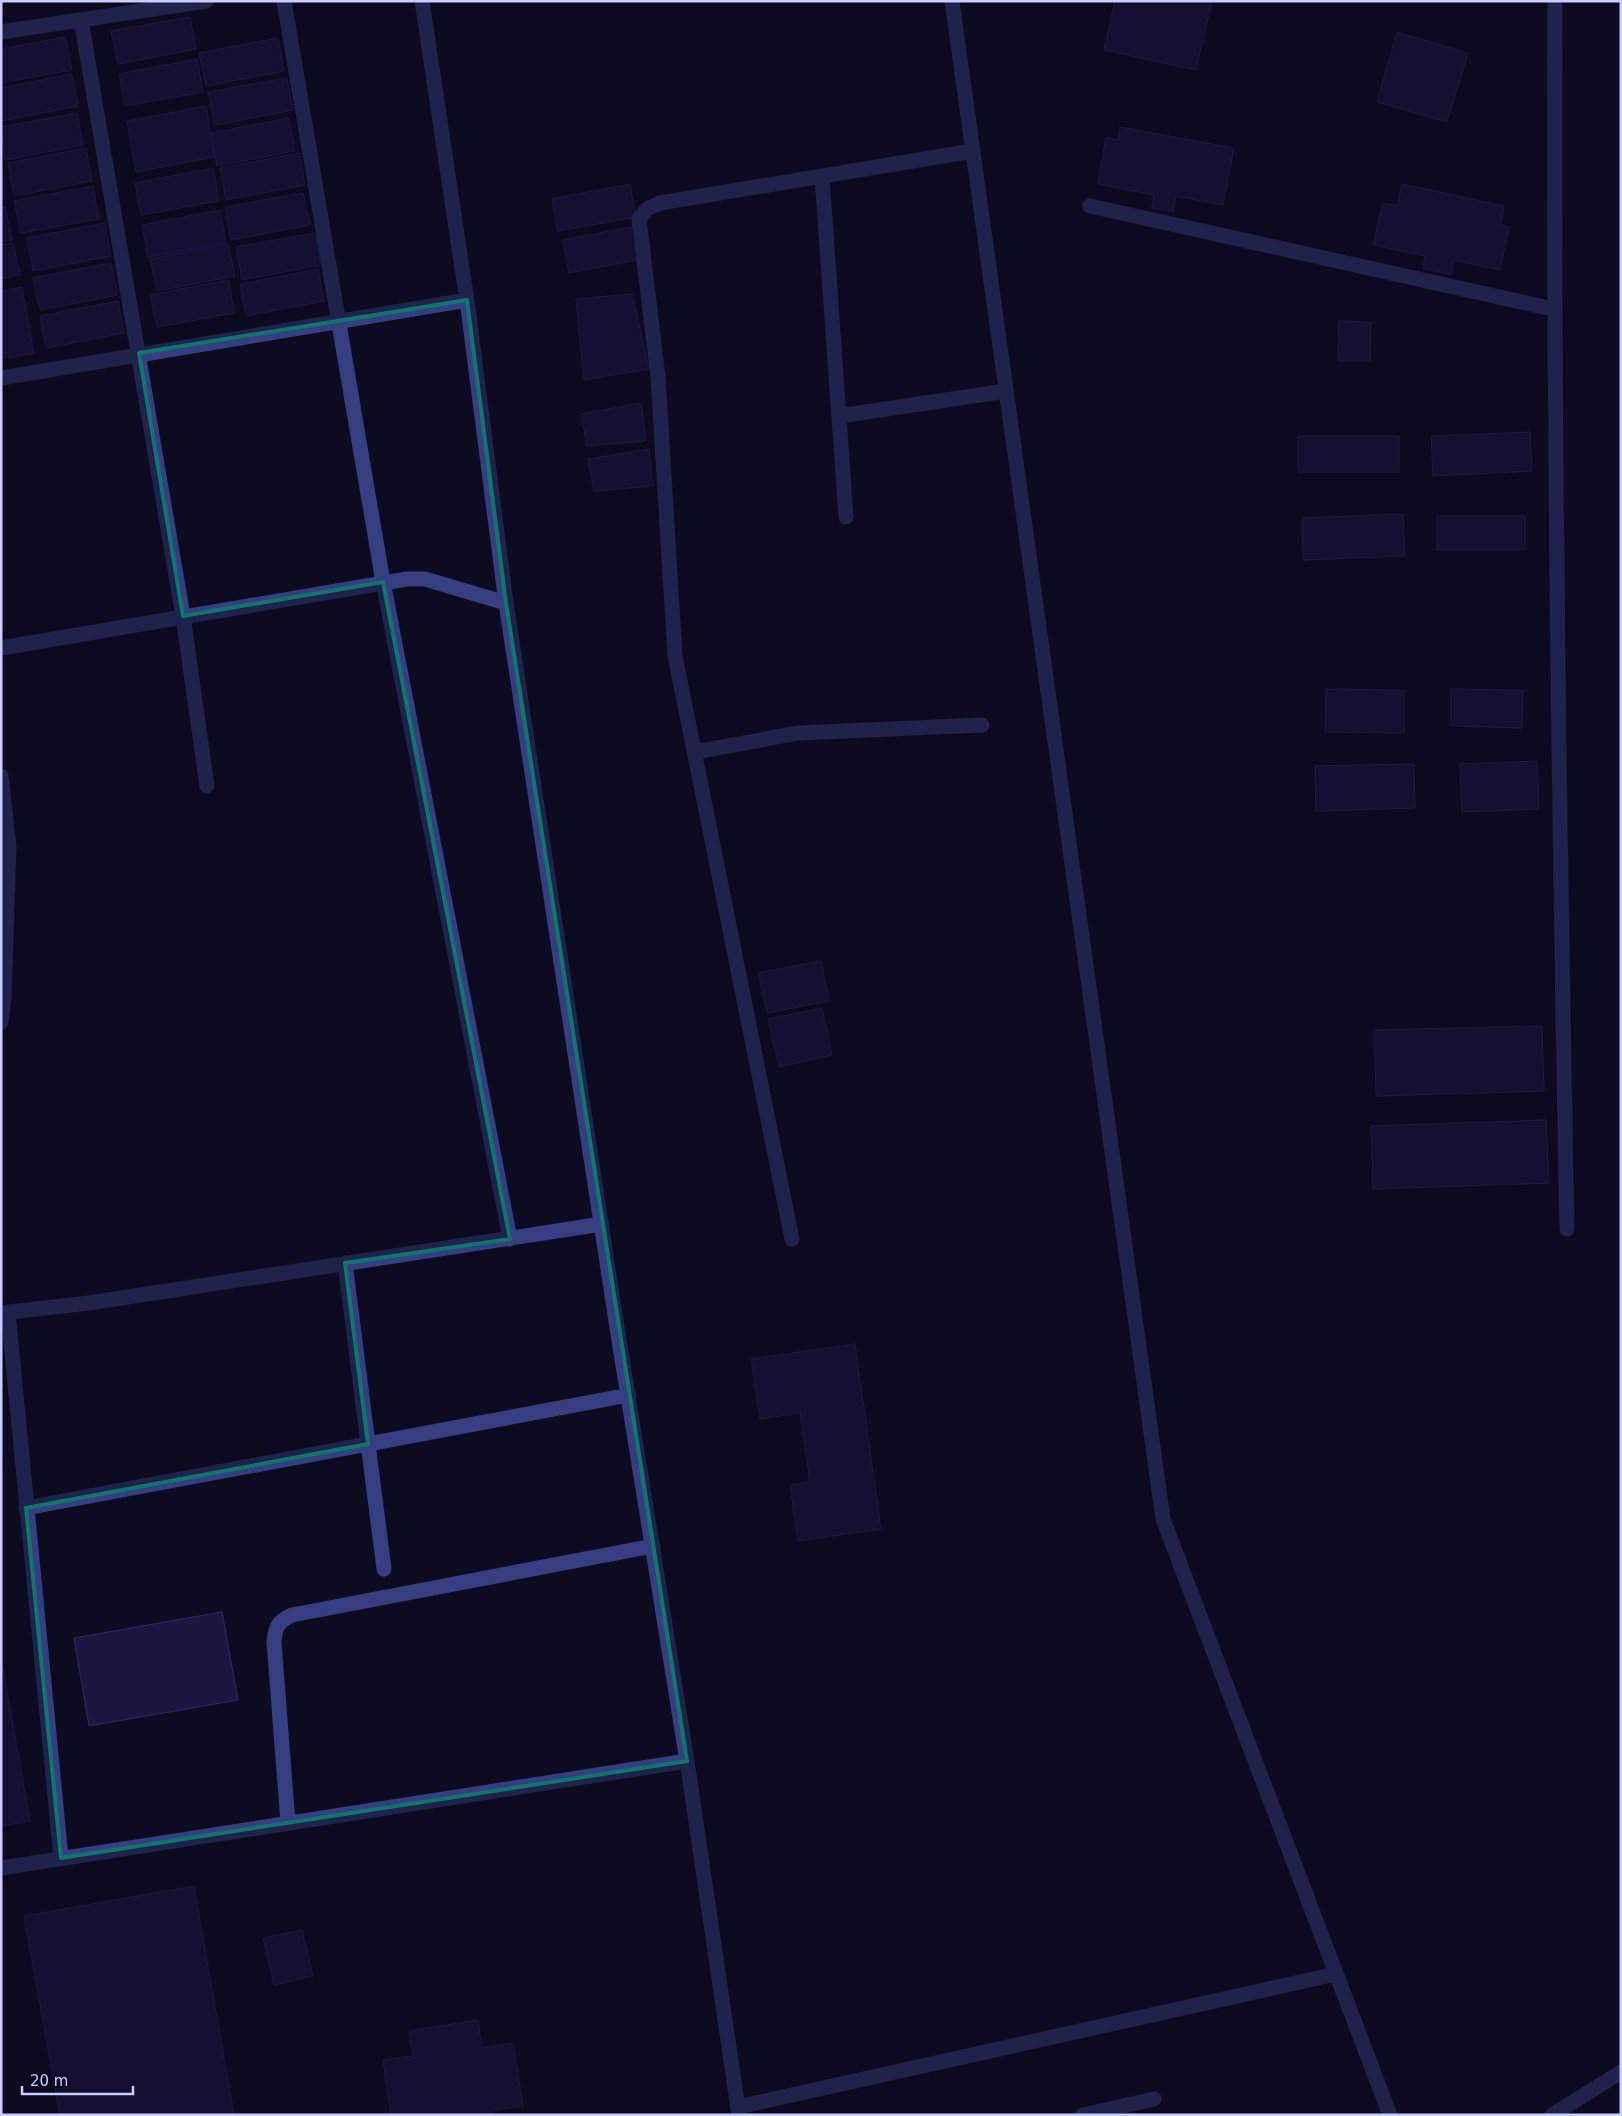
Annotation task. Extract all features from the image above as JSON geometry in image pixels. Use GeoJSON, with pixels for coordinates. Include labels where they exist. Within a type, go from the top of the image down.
{"type":"FeatureCollection","features":[{"type":"Feature","properties":{"kind":"street"},"geometry":{"type":"LineString","coordinates":[[1,32],[206,1]]}},
{"type":"Feature","properties":{"kind":"street"},"geometry":{"type":"LineString","coordinates":[[284,1],[383,582],[510,1238]]}},
{"type":"Feature","properties":{"kind":"street"},"geometry":{"type":"LineString","coordinates":[[422,1],[467,300],[506,603],[687,1760],[739,2111],[1336,1974]]}},
{"type":"Feature","properties":{"kind":"street"},"geometry":{"type":"LineString","coordinates":[[952,1],[1163,1519],[1390,2115]]}},
{"type":"Feature","properties":{"kind":"street"},"geometry":{"type":"LineString","coordinates":[[1555,1],[1553,309],[1560,875],[1567,1229]]}},
{"type":"Feature","properties":{"kind":"street"},"geometry":{"type":"LineString","coordinates":[[81,20],[183,616],[207,786]]}},
{"type":"Feature","properties":{"kind":"street"},"geometry":{"type":"LineString","coordinates":[[792,1238],[675,656],[658,377],[640,219],[647,209],[660,203],[973,151]]}},
{"type":"Feature","properties":{"kind":"street"},"geometry":{"type":"LineString","coordinates":[[822,176],[846,517]]}},
{"type":"Feature","properties":{"kind":"street"},"geometry":{"type":"LineString","coordinates":[[1090,206],[1553,309]]}},
{"type":"Feature","properties":{"kind":"street"},"geometry":{"type":"LineString","coordinates":[[1,378],[139,353],[467,300]]}},
{"type":"Feature","properties":{"kind":"street"},"geometry":{"type":"LineString","coordinates":[[839,416],[1006,391]]}},
{"type":"Feature","properties":{"kind":"street"},"geometry":{"type":"LineString","coordinates":[[1,648],[383,582],[425,579],[506,603]]}},
{"type":"Feature","properties":{"kind":"street"},"geometry":{"type":"LineString","coordinates":[[695,752],[798,732],[982,724]]}},
{"type":"Feature","properties":{"kind":"street"},"geometry":{"type":"LineString","coordinates":[[1,776],[9,846],[4,998],[1,1022]]}},
{"type":"Feature","properties":{"kind":"street"},"geometry":{"type":"LineString","coordinates":[[61,1858],[26,1508],[4,1313],[89,1302],[602,1224]]}},
{"type":"Feature","properties":{"kind":"street"},"geometry":{"type":"LineString","coordinates":[[346,1263],[384,1569]]}},
{"type":"Feature","properties":{"kind":"street"},"geometry":{"type":"LineString","coordinates":[[26,1508],[629,1395]]}},
{"type":"Feature","properties":{"kind":"street"},"geometry":{"type":"LineString","coordinates":[[288,1823],[274,1642],[275,1628],[283,1619],[292,1615],[653,1546]]}},
{"type":"Feature","properties":{"kind":"street"},"geometry":{"type":"LineString","coordinates":[[1,1868],[687,1760]]}},
{"type":"Feature","properties":{"kind":"street"},"geometry":{"type":"LineString","coordinates":[[1552,2115],[1621,2072]]}},
{"type":"Feature","properties":{"kind":"street"},"geometry":{"type":"LineString","coordinates":[[1083,2115],[1154,2099]]}},
{"type":"Feature","properties":{"kind":"highlighted area"},"geometry":{"type":"Polygon","coordinates":[[[467,300],[506,603],[687,1761],[61,1858],[26,1508],[368,1444],[345,1263],[510,1239],[383,582],[183,616],[139,353],[467,300]]]}},
{"type":"Feature","properties":{"kind":"building"},"geometry":{"type":"Polygon","coordinates":[[[1115,1],[1212,1],[1196,70],[1104,50],[1115,1]]]}},
{"type":"Feature","properties":{"kind":"building"},"geometry":{"type":"Polygon","coordinates":[[[190,17],[196,49],[118,64],[111,31],[190,17]]]}},
{"type":"Feature","properties":{"kind":"building"},"geometry":{"type":"Polygon","coordinates":[[[1397,32],[1468,53],[1447,122],[1377,102],[1397,32]]]}},
{"type":"Feature","properties":{"kind":"building"},"geometry":{"type":"Polygon","coordinates":[[[65,37],[72,70],[1,83],[1,49],[65,37]]]}},
{"type":"Feature","properties":{"kind":"building"},"geometry":{"type":"Polygon","coordinates":[[[278,38],[284,71],[206,86],[199,53],[278,38]]]}},
{"type":"Feature","properties":{"kind":"building"},"geometry":{"type":"Polygon","coordinates":[[[197,59],[203,92],[125,106],[119,74],[197,59]]]}},
{"type":"Feature","properties":{"kind":"building"},"geometry":{"type":"Polygon","coordinates":[[[72,74],[78,106],[1,121],[1,88],[72,74]]]}},
{"type":"Feature","properties":{"kind":"building"},"geometry":{"type":"Polygon","coordinates":[[[287,78],[293,110],[215,125],[208,92],[287,78]]]}},
{"type":"Feature","properties":{"kind":"building"},"geometry":{"type":"Polygon","coordinates":[[[206,106],[214,157],[136,172],[127,121],[206,106]]]}},
{"type":"Feature","properties":{"kind":"building"},"geometry":{"type":"Polygon","coordinates":[[[77,113],[83,145],[5,160],[1,127],[77,113]]]}},
{"type":"Feature","properties":{"kind":"building"},"geometry":{"type":"Polygon","coordinates":[[[289,118],[295,151],[217,166],[211,133],[289,118]]]}},
{"type":"Feature","properties":{"kind":"building"},"geometry":{"type":"Polygon","coordinates":[[[1120,127],[1234,148],[1223,205],[1176,196],[1173,212],[1152,208],[1154,195],[1098,184],[1106,137],[1118,140],[1120,127]]]}},
{"type":"Feature","properties":{"kind":"building"},"geometry":{"type":"Polygon","coordinates":[[[86,148],[92,181],[14,196],[8,163],[86,148]]]}},
{"type":"Feature","properties":{"kind":"building"},"geometry":{"type":"Polygon","coordinates":[[[299,153],[305,185],[226,200],[220,168],[299,153]]]}},
{"type":"Feature","properties":{"kind":"building"},"geometry":{"type":"Polygon","coordinates":[[[213,168],[219,201],[141,215],[135,183],[213,168]]]}},
{"type":"Feature","properties":{"kind":"building"},"geometry":{"type":"Polygon","coordinates":[[[630,184],[636,217],[558,231],[552,199],[630,184]]]}},
{"type":"Feature","properties":{"kind":"building"},"geometry":{"type":"Polygon","coordinates":[[[1402,184],[1504,206],[1500,225],[1509,227],[1500,270],[1454,260],[1451,275],[1423,268],[1425,256],[1373,245],[1383,203],[1397,206],[1402,184]]]}},
{"type":"Feature","properties":{"kind":"building"},"geometry":{"type":"Polygon","coordinates":[[[93,186],[99,219],[21,233],[14,201],[93,186]]]}},
{"type":"Feature","properties":{"kind":"building"},"geometry":{"type":"Polygon","coordinates":[[[303,193],[310,225],[231,240],[225,207],[303,193]]]}},
{"type":"Feature","properties":{"kind":"building"},"geometry":{"type":"Polygon","coordinates":[[[5,207],[12,240],[1,242],[1,208],[5,207]]]}},
{"type":"Feature","properties":{"kind":"building"},"geometry":{"type":"Polygon","coordinates":[[[220,210],[226,243],[148,257],[142,225],[220,210]]]}},
{"type":"Feature","properties":{"kind":"building"},"geometry":{"type":"Polygon","coordinates":[[[105,223],[111,256],[33,271],[27,238],[105,223]]]}},
{"type":"Feature","properties":{"kind":"building"},"geometry":{"type":"Polygon","coordinates":[[[642,225],[648,258],[569,273],[563,240],[642,225]]]}},
{"type":"Feature","properties":{"kind":"building"},"geometry":{"type":"Polygon","coordinates":[[[315,233],[321,265],[242,280],[236,247],[315,233]]]}},
{"type":"Feature","properties":{"kind":"building"},"geometry":{"type":"Polygon","coordinates":[[[13,243],[20,275],[1,279],[1,245],[13,243]]]}},
{"type":"Feature","properties":{"kind":"building"},"geometry":{"type":"Polygon","coordinates":[[[228,244],[235,276],[157,291],[150,259],[228,244]]]}},
{"type":"Feature","properties":{"kind":"building"},"geometry":{"type":"Polygon","coordinates":[[[111,263],[118,295],[40,310],[33,278],[111,263]]]}},
{"type":"Feature","properties":{"kind":"building"},"geometry":{"type":"Polygon","coordinates":[[[318,269],[324,301],[246,316],[240,284],[318,269]]]}},
{"type":"Feature","properties":{"kind":"building"},"geometry":{"type":"Polygon","coordinates":[[[228,280],[235,313],[157,327],[150,295],[228,280]]]}},
{"type":"Feature","properties":{"kind":"building"},"geometry":{"type":"Polygon","coordinates":[[[22,287],[34,353],[1,359],[1,291],[22,287]]]}},
{"type":"Feature","properties":{"kind":"building"},"geometry":{"type":"Polygon","coordinates":[[[632,294],[649,369],[584,380],[576,299],[632,294]]]}},
{"type":"Feature","properties":{"kind":"building"},"geometry":{"type":"Polygon","coordinates":[[[118,301],[124,333],[46,348],[40,316],[118,301]]]}},
{"type":"Feature","properties":{"kind":"building"},"geometry":{"type":"Polygon","coordinates":[[[1339,321],[1371,322],[1370,361],[1338,361],[1339,321]]]}},
{"type":"Feature","properties":{"kind":"building"},"geometry":{"type":"Polygon","coordinates":[[[641,403],[646,441],[587,446],[581,414],[641,403]]]}},
{"type":"Feature","properties":{"kind":"building"},"geometry":{"type":"Polygon","coordinates":[[[1530,432],[1532,471],[1433,476],[1431,436],[1530,432]]]}},
{"type":"Feature","properties":{"kind":"building"},"geometry":{"type":"Polygon","coordinates":[[[1298,436],[1399,436],[1399,472],[1298,472],[1298,436]]]}},
{"type":"Feature","properties":{"kind":"building"},"geometry":{"type":"Polygon","coordinates":[[[649,449],[653,486],[594,491],[588,459],[649,449]]]}},
{"type":"Feature","properties":{"kind":"building"},"geometry":{"type":"Polygon","coordinates":[[[1403,514],[1405,556],[1303,560],[1302,518],[1403,514]]]}},
{"type":"Feature","properties":{"kind":"building"},"geometry":{"type":"Polygon","coordinates":[[[1437,516],[1525,516],[1525,550],[1437,550],[1437,516]]]}},
{"type":"Feature","properties":{"kind":"building"},"geometry":{"type":"Polygon","coordinates":[[[1326,689],[1404,690],[1404,733],[1325,732],[1326,689]]]}},
{"type":"Feature","properties":{"kind":"building"},"geometry":{"type":"Polygon","coordinates":[[[1451,689],[1523,690],[1522,728],[1451,726],[1451,689]]]}},
{"type":"Feature","properties":{"kind":"building"},"geometry":{"type":"Polygon","coordinates":[[[1537,761],[1539,809],[1462,812],[1460,764],[1537,761]]]}},
{"type":"Feature","properties":{"kind":"building"},"geometry":{"type":"Polygon","coordinates":[[[1414,764],[1415,808],[1316,811],[1315,766],[1414,764]]]}},
{"type":"Feature","properties":{"kind":"building"},"geometry":{"type":"Polygon","coordinates":[[[821,961],[829,1001],[767,1013],[758,973],[821,961]]]}},
{"type":"Feature","properties":{"kind":"building"},"geometry":{"type":"Polygon","coordinates":[[[822,1008],[832,1055],[779,1067],[768,1019],[822,1008]]]}},
{"type":"Feature","properties":{"kind":"building"},"geometry":{"type":"Polygon","coordinates":[[[1542,1026],[1544,1091],[1376,1096],[1374,1030],[1542,1026]]]}},
{"type":"Feature","properties":{"kind":"building"},"geometry":{"type":"Polygon","coordinates":[[[1546,1120],[1549,1183],[1373,1189],[1371,1126],[1546,1120]]]}},
{"type":"Feature","properties":{"kind":"building"},"geometry":{"type":"Polygon","coordinates":[[[855,1344],[881,1529],[798,1541],[790,1485],[810,1482],[800,1413],[760,1419],[751,1359],[855,1344]]]}},
{"type":"Feature","properties":{"kind":"building"},"geometry":{"type":"Polygon","coordinates":[[[222,1612],[238,1700],[89,1726],[74,1638],[222,1612]]]}},
{"type":"Feature","properties":{"kind":"building"},"geometry":{"type":"Polygon","coordinates":[[[1,1657],[30,1821],[1,1826],[1,1657]]]}},
{"type":"Feature","properties":{"kind":"building"},"geometry":{"type":"Polygon","coordinates":[[[194,1886],[234,2115],[60,2115],[24,1916],[194,1886]]]}},
{"type":"Feature","properties":{"kind":"building"},"geometry":{"type":"Polygon","coordinates":[[[302,1930],[313,1976],[274,1985],[263,1938],[302,1930]]]}},
{"type":"Feature","properties":{"kind":"building"},"geometry":{"type":"Polygon","coordinates":[[[478,2020],[482,2048],[513,2043],[523,2106],[494,2110],[491,2115],[391,2115],[383,2060],[413,2056],[409,2031],[478,2020]]]}}]}
